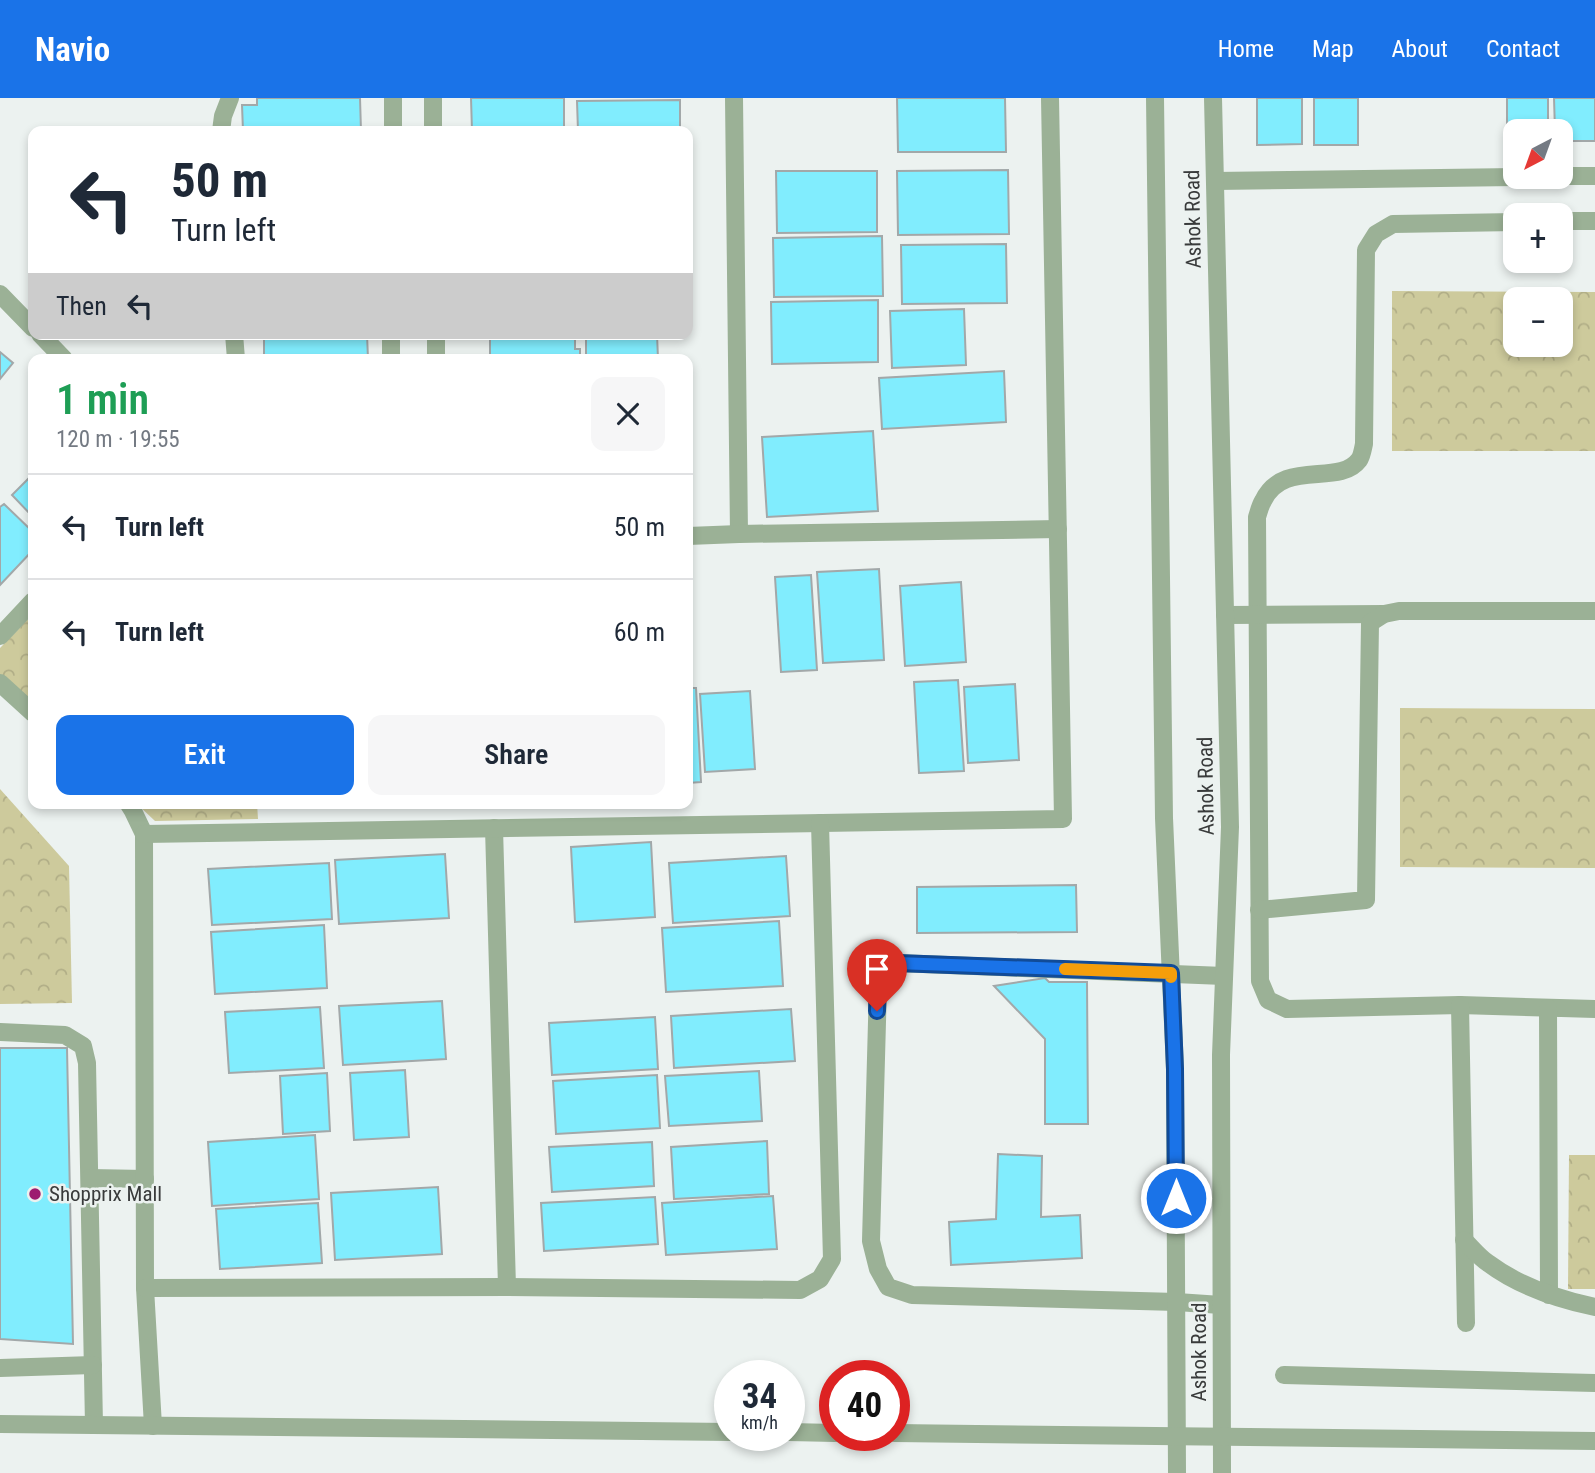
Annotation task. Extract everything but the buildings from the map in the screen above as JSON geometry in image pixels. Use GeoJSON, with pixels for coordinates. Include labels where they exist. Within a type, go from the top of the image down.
{"type":"FeatureCollection","features":[{"type":"Feature","properties":{"kind":"street"},"geometry":{"type":"LineString","coordinates":[[222,126],[230,98]]}},
{"type":"Feature","properties":{"kind":"street"},"geometry":{"type":"LineString","coordinates":[[393,98],[393,126]]}},
{"type":"Feature","properties":{"kind":"street"},"geometry":{"type":"LineString","coordinates":[[433,98],[433,126]]}},
{"type":"Feature","properties":{"kind":"street"},"geometry":{"type":"LineString","coordinates":[[734,98],[739,534]]}},
{"type":"Feature","properties":{"kind":"street"},"geometry":{"type":"LineString","coordinates":[[144,834],[1063,819],[1050,98]]}},
{"type":"Feature","properties":{"kind":"street","name":"Ashok Road"},"geometry":{"type":"LineString","coordinates":[[1155,98],[1164,804],[1175,1069],[1177,1473]]}},
{"type":"Feature","properties":{"kind":"street","name":"Ashok Road"},"geometry":{"type":"LineString","coordinates":[[1213,98],[1230,827],[1221,1055],[1222,1473]]}},
{"type":"Feature","properties":{"kind":"street"},"geometry":{"type":"LineString","coordinates":[[1573,176],[1595,176]]}},
{"type":"Feature","properties":{"kind":"street"},"geometry":{"type":"LineString","coordinates":[[1215,181],[1503,177]]}},
{"type":"Feature","properties":{"kind":"street"},"geometry":{"type":"LineString","coordinates":[[1573,222],[1595,221]]}},
{"type":"Feature","properties":{"kind":"street"},"geometry":{"type":"LineString","coordinates":[[1503,222],[1393,224],[1376,234],[1366,250],[1364,444],[1359,460],[1344,471],[1293,476],[1276,485],[1264,499],[1258,516],[1260,981],[1268,1000],[1287,1009],[1460,1005],[1595,1009]]}},
{"type":"Feature","properties":{"kind":"street"},"geometry":{"type":"LineString","coordinates":[[0,294],[28,323]]}},
{"type":"Feature","properties":{"kind":"street"},"geometry":{"type":"LineString","coordinates":[[46,340],[59,354]]}},
{"type":"Feature","properties":{"kind":"street"},"geometry":{"type":"LineString","coordinates":[[693,536],[1058,529]]}},
{"type":"Feature","properties":{"kind":"street"},"geometry":{"type":"LineString","coordinates":[[0,636],[28,606]]}},
{"type":"Feature","properties":{"kind":"street"},"geometry":{"type":"LineString","coordinates":[[1225,615],[1384,614],[1399,611],[1595,611]]}},
{"type":"Feature","properties":{"kind":"street"},"geometry":{"type":"LineString","coordinates":[[1259,910],[1366,900],[1370,623],[1384,614]]}},
{"type":"Feature","properties":{"kind":"street"},"geometry":{"type":"LineString","coordinates":[[0,683],[28,708]]}},
{"type":"Feature","properties":{"kind":"street"},"geometry":{"type":"LineString","coordinates":[[132,809],[144,834],[145,1289],[153,1426]]}},
{"type":"Feature","properties":{"kind":"street"},"geometry":{"type":"LineString","coordinates":[[145,1289],[507,1287],[800,1290],[820,1279],[832,1259],[820,823]]}},
{"type":"Feature","properties":{"kind":"street"},"geometry":{"type":"LineString","coordinates":[[494,828],[507,1287]]}},
{"type":"Feature","properties":{"kind":"street"},"geometry":{"type":"LineString","coordinates":[[1221,1305],[912,1295],[888,1287],[877,1269],[871,1241],[878,985],[884,972],[897,963],[1224,976]]}},
{"type":"Feature","properties":{"kind":"street"},"geometry":{"type":"LineString","coordinates":[[1460,1005],[1465,1323]]}},
{"type":"Feature","properties":{"kind":"street"},"geometry":{"type":"LineString","coordinates":[[1548,1008],[1549,1295]]}},
{"type":"Feature","properties":{"kind":"street"},"geometry":{"type":"LineString","coordinates":[[0,1032],[65,1035],[83,1046],[88,1063],[94,1425]]}},
{"type":"Feature","properties":{"kind":"street"},"geometry":{"type":"LineString","coordinates":[[90,1178],[145,1179]]}},
{"type":"Feature","properties":{"kind":"street"},"geometry":{"type":"LineString","coordinates":[[1464,1240],[1486,1262],[1513,1280],[1549,1295],[1595,1307]]}},
{"type":"Feature","properties":{"kind":"street"},"geometry":{"type":"LineString","coordinates":[[0,1368],[93,1365]]}},
{"type":"Feature","properties":{"kind":"street"},"geometry":{"type":"LineString","coordinates":[[1284,1375],[1595,1383]]}},
{"type":"Feature","properties":{"kind":"street"},"geometry":{"type":"LineString","coordinates":[[0,1424],[714,1432]]}},
{"type":"Feature","properties":{"kind":"street"},"geometry":{"type":"LineString","coordinates":[[910,1433],[1595,1441]]}},
{"type":"Feature","properties":{"kind":"green space"},"geometry":{"type":"Polygon","coordinates":[[[1392,291],[1503,292],[1503,357],[1573,357],[1573,292],[1595,292],[1595,451],[1392,451],[1392,291]]]}},
{"type":"Feature","properties":{"kind":"green space"},"geometry":{"type":"Polygon","coordinates":[[[28,619],[28,702],[0,676],[0,648],[28,619]]]}},
{"type":"Feature","properties":{"kind":"green space"},"geometry":{"type":"Polygon","coordinates":[[[1400,708],[1595,709],[1595,868],[1400,867],[1400,708]]]}},
{"type":"Feature","properties":{"kind":"green space"},"geometry":{"type":"Polygon","coordinates":[[[0,789],[69,866],[72,1003],[0,1004],[0,789]]]}},
{"type":"Feature","properties":{"kind":"green space"},"geometry":{"type":"Polygon","coordinates":[[[142,809],[257,809],[258,819],[155,821],[142,809]]]}},
{"type":"Feature","properties":{"kind":"green space"},"geometry":{"type":"Polygon","coordinates":[[[1569,1155],[1595,1155],[1595,1289],[1568,1289],[1569,1155]]]}},
{"type":"Feature","properties":{"kind":"slow traffic"},"geometry":{"type":"LineString","coordinates":[[1065,969],[1171,973],[1171,977]]}},
{"type":"Feature","properties":{"kind":"place","name":"Shopprix Mall"},"geometry":{"type":"Point","coordinates":[35,1194]}},
{"type":"Feature","properties":{"kind":"route"},"geometry":{"type":"LineString","coordinates":[[877,1011],[878,985],[884,972],[897,963],[1171,973],[1176,1198]]}}]}
